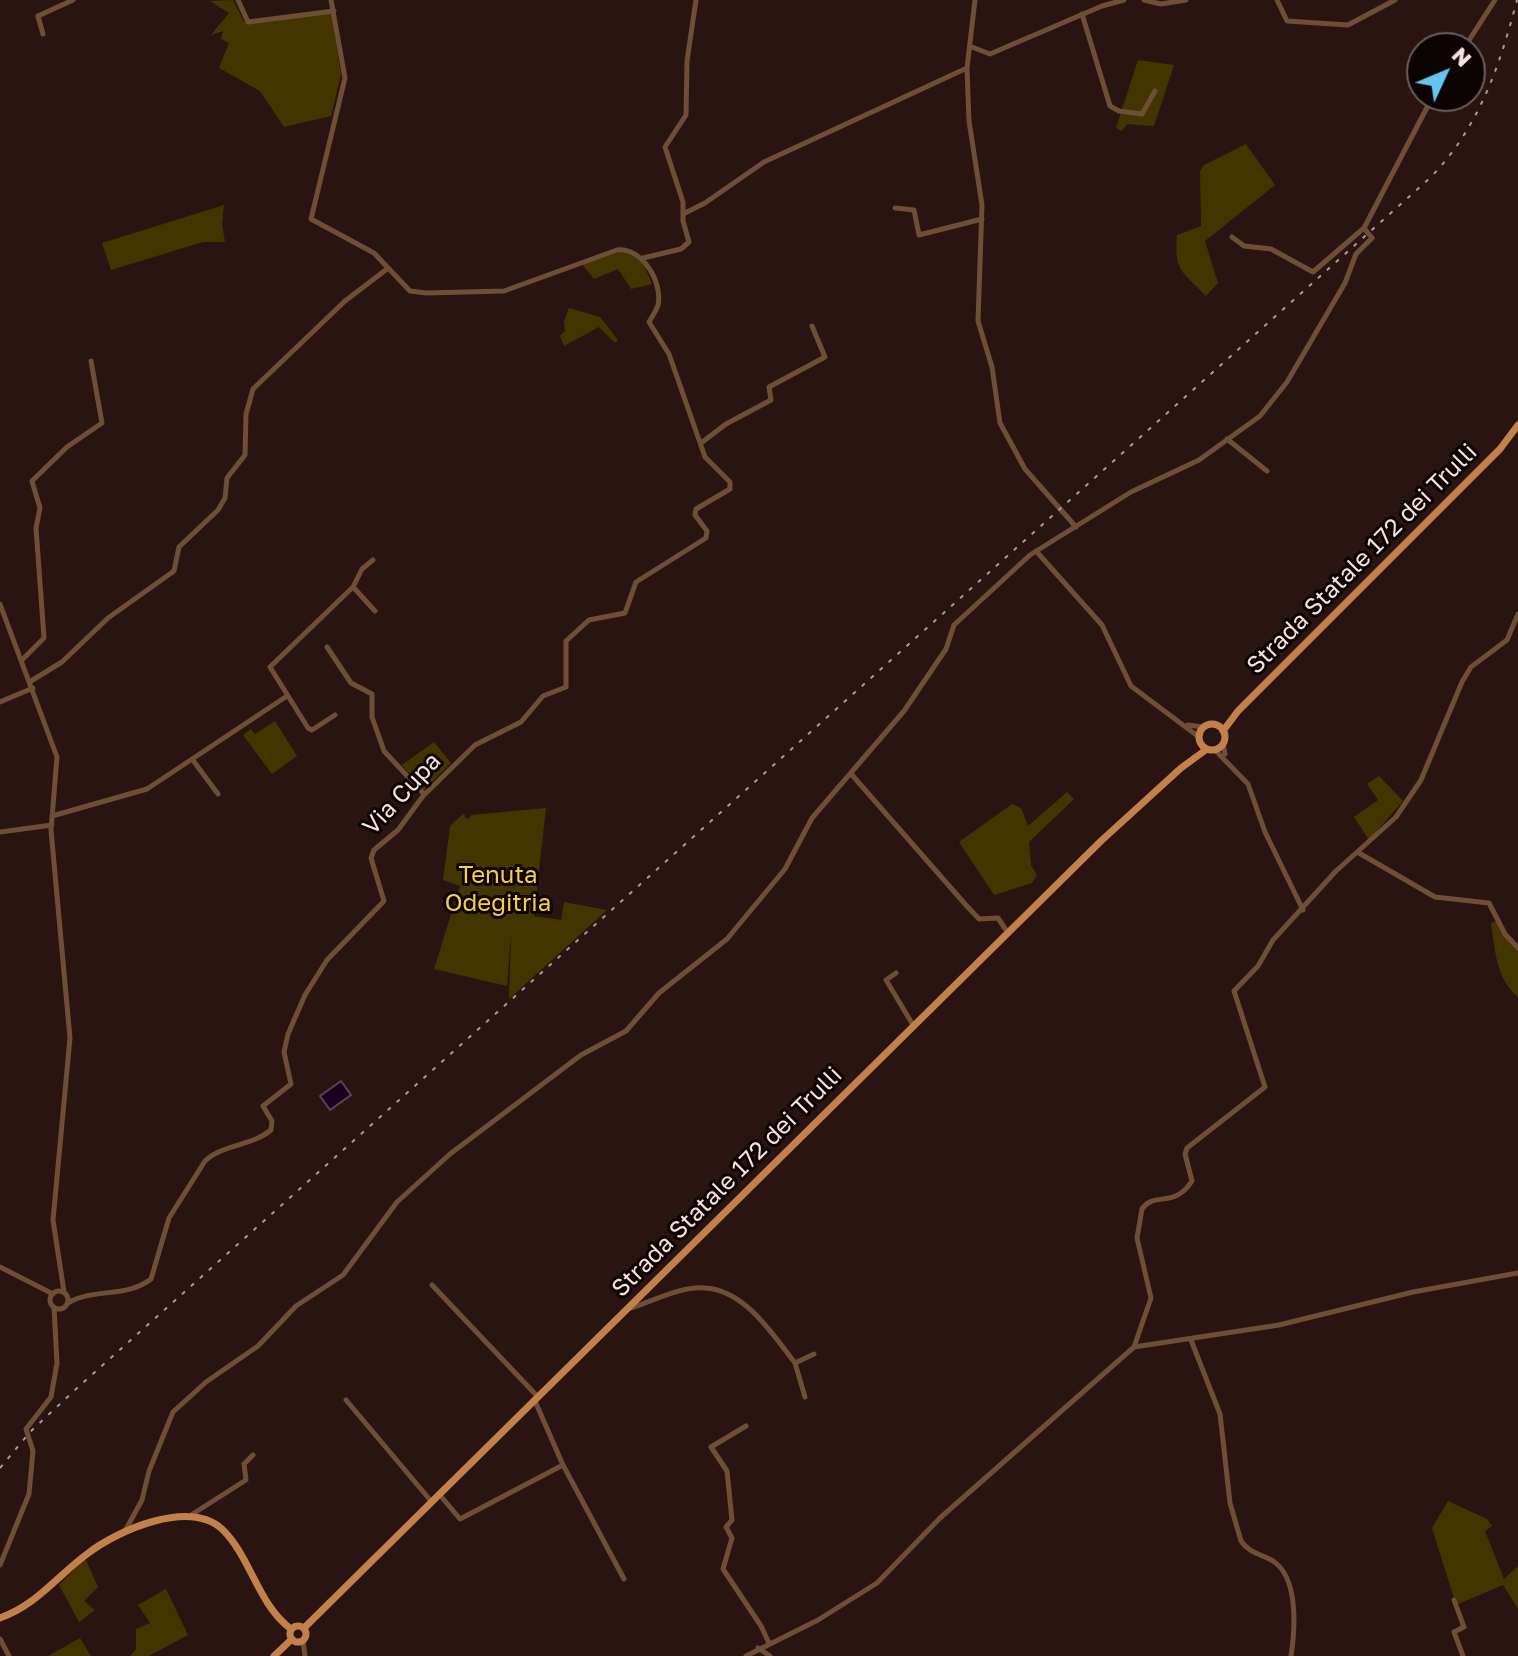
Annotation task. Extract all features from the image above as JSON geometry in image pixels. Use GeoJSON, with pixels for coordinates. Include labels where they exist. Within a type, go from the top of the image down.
{"type":"FeatureCollection","features":[{"type":"Feature","properties":{"kind":"main road","name":"Strada Statale 172 dei Trulli"},"geometry":{"type":"LineString","coordinates":[[1181,768],[1203,727],[1220,728],[1230,719],[1500,449],[1518,425]]}},
{"type":"Feature","properties":{"kind":"main road"},"geometry":{"type":"LineString","coordinates":[[1220,728],[1223,743]]}},
{"type":"Feature","properties":{"kind":"main road"},"geometry":{"type":"LineString","coordinates":[[1199,739],[1211,749]]}},
{"type":"Feature","properties":{"kind":"main road","name":"Strada Statale 172 dei Trulli"},"geometry":{"type":"LineString","coordinates":[[304,1628],[1008,933],[1181,768],[1223,743]]}},
{"type":"Feature","properties":{"kind":"main road"},"geometry":{"type":"LineString","coordinates":[[0,1618],[24,1609],[86,1554],[121,1535],[171,1517],[191,1515],[210,1521],[224,1532],[276,1615],[291,1629],[292,1639]]}},
{"type":"Feature","properties":{"kind":"main road"},"geometry":{"type":"LineString","coordinates":[[291,1629],[298,1625],[304,1628],[306,1636],[303,1641],[292,1639]]}},
{"type":"Feature","properties":{"kind":"main road"},"geometry":{"type":"LineString","coordinates":[[274,1656],[292,1639]]}},
{"type":"Feature","properties":{"kind":"street"},"geometry":{"type":"LineString","coordinates":[[43,34],[38,16],[73,0]]}},
{"type":"Feature","properties":{"kind":"street"},"geometry":{"type":"LineString","coordinates":[[238,0],[248,22],[334,11]]}},
{"type":"Feature","properties":{"kind":"street"},"geometry":{"type":"LineString","coordinates":[[331,0],[345,78],[311,219],[374,253],[410,291],[487,293],[530,282],[617,250],[632,251],[643,258],[658,296],[658,304],[649,322],[669,354],[701,443],[726,424],[771,400],[769,387],[825,357],[812,326]]}},
{"type":"Feature","properties":{"kind":"street"},"geometry":{"type":"LineString","coordinates":[[685,213],[665,147],[686,115],[687,61],[696,0]]}},
{"type":"Feature","properties":{"kind":"street"},"geometry":{"type":"LineString","coordinates":[[975,0],[972,47],[967,68],[969,121],[982,219],[978,321],[992,367],[1000,423],[1025,469],[1076,527]]}},
{"type":"Feature","properties":{"kind":"street"},"geometry":{"type":"LineString","coordinates":[[972,47],[990,54],[1082,14],[1124,0]]}},
{"type":"Feature","properties":{"kind":"street"},"geometry":{"type":"LineString","coordinates":[[1144,0],[1161,4],[1186,0]]}},
{"type":"Feature","properties":{"kind":"street"},"geometry":{"type":"LineString","coordinates":[[1277,0],[1287,21],[1336,26],[1353,23],[1395,0]]}},
{"type":"Feature","properties":{"kind":"street"},"geometry":{"type":"LineString","coordinates":[[1474,32],[1495,0]]}},
{"type":"Feature","properties":{"kind":"street"},"geometry":{"type":"LineString","coordinates":[[1082,14],[1110,106],[1142,114],[1155,91]]}},
{"type":"Feature","properties":{"kind":"street"},"geometry":{"type":"LineString","coordinates":[[643,258],[681,249],[688,244],[682,217],[685,213],[705,203],[764,162],[967,68]]}},
{"type":"Feature","properties":{"kind":"street"},"geometry":{"type":"LineString","coordinates":[[1232,237],[1244,246],[1271,249],[1313,272],[1364,228],[1425,112]]}},
{"type":"Feature","properties":{"kind":"street"},"geometry":{"type":"LineString","coordinates":[[895,208],[914,210],[919,235],[982,219]]}},
{"type":"Feature","properties":{"kind":"street"},"geometry":{"type":"LineString","coordinates":[[121,1535],[133,1521],[173,1412],[206,1382],[258,1346],[296,1306],[343,1275],[397,1202],[450,1154],[581,1055],[626,1031],[652,999],[727,939],[785,869],[812,818],[852,775],[946,649],[954,625],[1036,551],[1131,492],[1199,460],[1272,403],[1345,283],[1356,254],[1372,238],[1364,228]]}},
{"type":"Feature","properties":{"kind":"street"},"geometry":{"type":"LineString","coordinates":[[0,702],[32,684],[108,618],[174,571],[179,547],[218,510],[225,498],[227,478],[245,455],[247,407],[253,389],[345,301],[387,269]]}},
{"type":"Feature","properties":{"kind":"street"},"geometry":{"type":"LineString","coordinates":[[23,659],[44,638],[36,528],[40,508],[32,481],[67,447],[102,423],[91,361]]}},
{"type":"Feature","properties":{"kind":"street"},"geometry":{"type":"LineString","coordinates":[[1227,439],[1267,471]]}},
{"type":"Feature","properties":{"kind":"street","name":"Via Cupa"},"geometry":{"type":"LineString","coordinates":[[78,1297],[148,1282],[154,1274],[169,1218],[205,1161],[213,1154],[259,1138],[271,1130],[272,1121],[263,1106],[291,1084],[284,1052],[299,1008],[327,960],[384,901],[371,855],[398,830],[424,794],[475,745],[521,722],[543,696],[566,687],[566,641],[589,620],[625,613],[636,582],[706,538],[707,531],[695,515],[696,509],[730,489],[730,482],[705,457],[701,443]]}},
{"type":"Feature","properties":{"kind":"street"},"geometry":{"type":"LineString","coordinates":[[1036,551],[1102,625],[1129,684],[1187,725],[1199,739]]}},
{"type":"Feature","properties":{"kind":"street"},"geometry":{"type":"LineString","coordinates":[[335,715],[310,730],[270,666],[353,587],[362,569],[373,560]]}},
{"type":"Feature","properties":{"kind":"street"},"geometry":{"type":"LineString","coordinates":[[353,587],[375,611]]}},
{"type":"Feature","properties":{"kind":"street"},"geometry":{"type":"LineString","coordinates":[[0,604],[57,757],[52,825],[70,1038],[53,1220],[65,1306]]}},
{"type":"Feature","properties":{"kind":"street"},"geometry":{"type":"LineString","coordinates":[[746,1656],[818,1620],[877,1583],[940,1518],[1134,1347],[1151,1298],[1137,1238],[1142,1209],[1152,1200],[1174,1199],[1184,1191],[1192,1181],[1185,1154],[1187,1148],[1265,1087],[1234,999],[1234,991],[1258,966],[1273,940],[1336,871],[1396,817],[1413,793],[1471,667],[1507,640],[1518,614]]}},
{"type":"Feature","properties":{"kind":"street"},"geometry":{"type":"LineString","coordinates":[[327,647],[351,683],[372,694],[372,717],[384,751],[424,794]]}},
{"type":"Feature","properties":{"kind":"street"},"geometry":{"type":"LineString","coordinates":[[52,816],[147,789],[287,696]]}},
{"type":"Feature","properties":{"kind":"street"},"geometry":{"type":"LineString","coordinates":[[1187,725],[1203,727]]}},
{"type":"Feature","properties":{"kind":"street"},"geometry":{"type":"LineString","coordinates":[[1223,743],[1230,762]]}},
{"type":"Feature","properties":{"kind":"street"},"geometry":{"type":"LineString","coordinates":[[1211,749],[1230,762],[1248,784],[1265,832],[1303,910]]}},
{"type":"Feature","properties":{"kind":"street"},"geometry":{"type":"LineString","coordinates":[[192,759],[218,794]]}},
{"type":"Feature","properties":{"kind":"street"},"geometry":{"type":"LineString","coordinates":[[852,775],[979,919],[994,916],[1008,933]]}},
{"type":"Feature","properties":{"kind":"street"},"geometry":{"type":"LineString","coordinates":[[0,832],[52,825]]}},
{"type":"Feature","properties":{"kind":"street"},"geometry":{"type":"LineString","coordinates":[[1359,853],[1435,897],[1489,903],[1505,934],[1518,948]]}},
{"type":"Feature","properties":{"kind":"street"},"geometry":{"type":"LineString","coordinates":[[896,973],[886,980],[913,1025]]}},
{"type":"Feature","properties":{"kind":"street"},"geometry":{"type":"LineString","coordinates":[[0,1267],[65,1306]]}},
{"type":"Feature","properties":{"kind":"street"},"geometry":{"type":"LineString","coordinates":[[1134,1347],[1191,1340],[1518,1273]]}},
{"type":"Feature","properties":{"kind":"street"},"geometry":{"type":"LineString","coordinates":[[0,1565],[29,1494],[33,1451],[26,1429],[51,1397],[57,1363],[57,1319],[53,1298],[60,1278]]}},
{"type":"Feature","properties":{"kind":"street"},"geometry":{"type":"LineString","coordinates":[[432,1285],[536,1399],[563,1465],[624,1579]]}},
{"type":"Feature","properties":{"kind":"street"},"geometry":{"type":"LineString","coordinates":[[630,1308],[705,1288],[725,1293],[752,1311],[795,1363],[805,1397]]}},
{"type":"Feature","properties":{"kind":"street"},"geometry":{"type":"LineString","coordinates":[[53,1298],[65,1294],[78,1297]]}},
{"type":"Feature","properties":{"kind":"street"},"geometry":{"type":"LineString","coordinates":[[57,1319],[65,1306],[78,1297]]}},
{"type":"Feature","properties":{"kind":"street"},"geometry":{"type":"LineString","coordinates":[[1191,1340],[1220,1414],[1230,1503],[1241,1541],[1276,1563],[1293,1603],[1296,1623],[1291,1656]]}},
{"type":"Feature","properties":{"kind":"street"},"geometry":{"type":"LineString","coordinates":[[795,1363],[814,1354]]}},
{"type":"Feature","properties":{"kind":"street"},"geometry":{"type":"LineString","coordinates":[[346,1400],[431,1501]]}},
{"type":"Feature","properties":{"kind":"street"},"geometry":{"type":"LineString","coordinates":[[746,1426],[711,1447],[727,1471],[732,1520],[726,1527],[732,1538],[723,1569],[769,1643]]}},
{"type":"Feature","properties":{"kind":"street"},"geometry":{"type":"LineString","coordinates":[[191,1515],[246,1480],[244,1464],[253,1455]]}},
{"type":"Feature","properties":{"kind":"street"},"geometry":{"type":"LineString","coordinates":[[439,1493],[460,1519],[563,1465]]}},
{"type":"Feature","properties":{"kind":"street"},"geometry":{"type":"LineString","coordinates":[[1454,1600],[1464,1627],[1454,1632],[1463,1656]]}},
{"type":"Feature","properties":{"kind":"street"},"geometry":{"type":"LineString","coordinates":[[0,1639],[9,1656]]}},
{"type":"Feature","properties":{"kind":"street"},"geometry":{"type":"LineString","coordinates":[[303,1641],[305,1656]]}},
{"type":"Feature","properties":{"kind":"street"},"geometry":{"type":"LineString","coordinates":[[758,1648],[770,1656]]}},
{"type":"Feature","properties":{"kind":"green space"},"geometry":{"type":"Polygon","coordinates":[[[233,0],[244,22],[331,13],[341,74],[331,116],[284,127],[260,91],[219,68],[229,43],[221,39],[223,31],[211,35],[229,13],[210,1],[233,0]]]}},
{"type":"Feature","properties":{"kind":"green space"},"geometry":{"type":"Polygon","coordinates":[[[1138,60],[1174,65],[1154,126],[1127,124],[1122,131],[1116,128],[1138,60]]]}},
{"type":"Feature","properties":{"kind":"green space"},"geometry":{"type":"Polygon","coordinates":[[[1246,144],[1275,185],[1205,241],[1218,283],[1206,296],[1181,270],[1177,257],[1177,235],[1201,226],[1200,171],[1204,165],[1246,144]]]}},
{"type":"Feature","properties":{"kind":"green space"},"geometry":{"type":"Polygon","coordinates":[[[224,205],[222,224],[225,242],[203,242],[111,270],[102,243],[224,205]]]}},
{"type":"Feature","properties":{"kind":"green space"},"geometry":{"type":"Polygon","coordinates":[[[625,250],[643,263],[652,284],[631,289],[618,269],[594,279],[582,264],[625,250]]]}},
{"type":"Feature","properties":{"kind":"green space"},"geometry":{"type":"Polygon","coordinates":[[[569,308],[600,317],[618,340],[615,343],[599,327],[564,346],[560,336],[565,331],[564,321],[569,308]]]}},
{"type":"Feature","properties":{"kind":"green space"},"geometry":{"type":"Polygon","coordinates":[[[275,721],[297,756],[272,774],[243,735],[251,729],[255,734],[275,721]]]}},
{"type":"Feature","properties":{"kind":"green space"},"geometry":{"type":"Polygon","coordinates":[[[434,742],[451,763],[424,790],[402,765],[434,742]]]}},
{"type":"Feature","properties":{"kind":"green space"},"geometry":{"type":"Polygon","coordinates":[[[1379,776],[1403,801],[1369,840],[1354,817],[1378,800],[1367,784],[1379,776]]]}},
{"type":"Feature","properties":{"kind":"green space"},"geometry":{"type":"Polygon","coordinates":[[[1067,792],[1074,799],[1029,842],[1031,865],[1037,875],[1032,883],[994,895],[959,842],[1012,804],[1021,808],[1028,826],[1067,792]]]}},
{"type":"Feature","properties":{"kind":"green space","name":"Tenuta Odegitria"},"geometry":{"type":"Polygon","coordinates":[[[546,808],[534,916],[561,920],[564,902],[607,910],[509,999],[511,933],[507,986],[434,969],[460,886],[443,880],[450,826],[464,813],[465,818],[469,819],[471,815],[546,808]]]}},
{"type":"Feature","properties":{"kind":"green space"},"geometry":{"type":"Polygon","coordinates":[[[1497,921],[1518,950],[1518,997],[1505,982],[1498,963],[1491,923],[1497,921]]]}},
{"type":"Feature","properties":{"kind":"green space"},"geometry":{"type":"Polygon","coordinates":[[[1448,1501],[1487,1519],[1492,1526],[1485,1531],[1504,1579],[1518,1566],[1518,1609],[1503,1585],[1456,1605],[1432,1528],[1448,1501]]]}},
{"type":"Feature","properties":{"kind":"green space"},"geometry":{"type":"Polygon","coordinates":[[[85,1558],[98,1587],[84,1601],[95,1610],[79,1622],[59,1585],[85,1558]]]}},
{"type":"Feature","properties":{"kind":"green space"},"geometry":{"type":"Polygon","coordinates":[[[166,1589],[188,1635],[149,1656],[130,1656],[136,1649],[136,1629],[150,1623],[138,1605],[166,1589]]]}},
{"type":"Feature","properties":{"kind":"green space"},"geometry":{"type":"Polygon","coordinates":[[[80,1638],[91,1656],[48,1656],[80,1638]]]}},
{"type":"Feature","properties":{"kind":"shaded area"},"geometry":{"type":"Polygon","coordinates":[[[341,1081],[351,1095],[330,1110],[320,1096],[341,1081]]]}},
{"type":"Feature","properties":{"kind":"railway"},"geometry":{"type":"LineString","coordinates":[[0,1468],[30,1432],[76,1389],[1430,178],[1462,138],[1486,95],[1517,0]]}}]}
